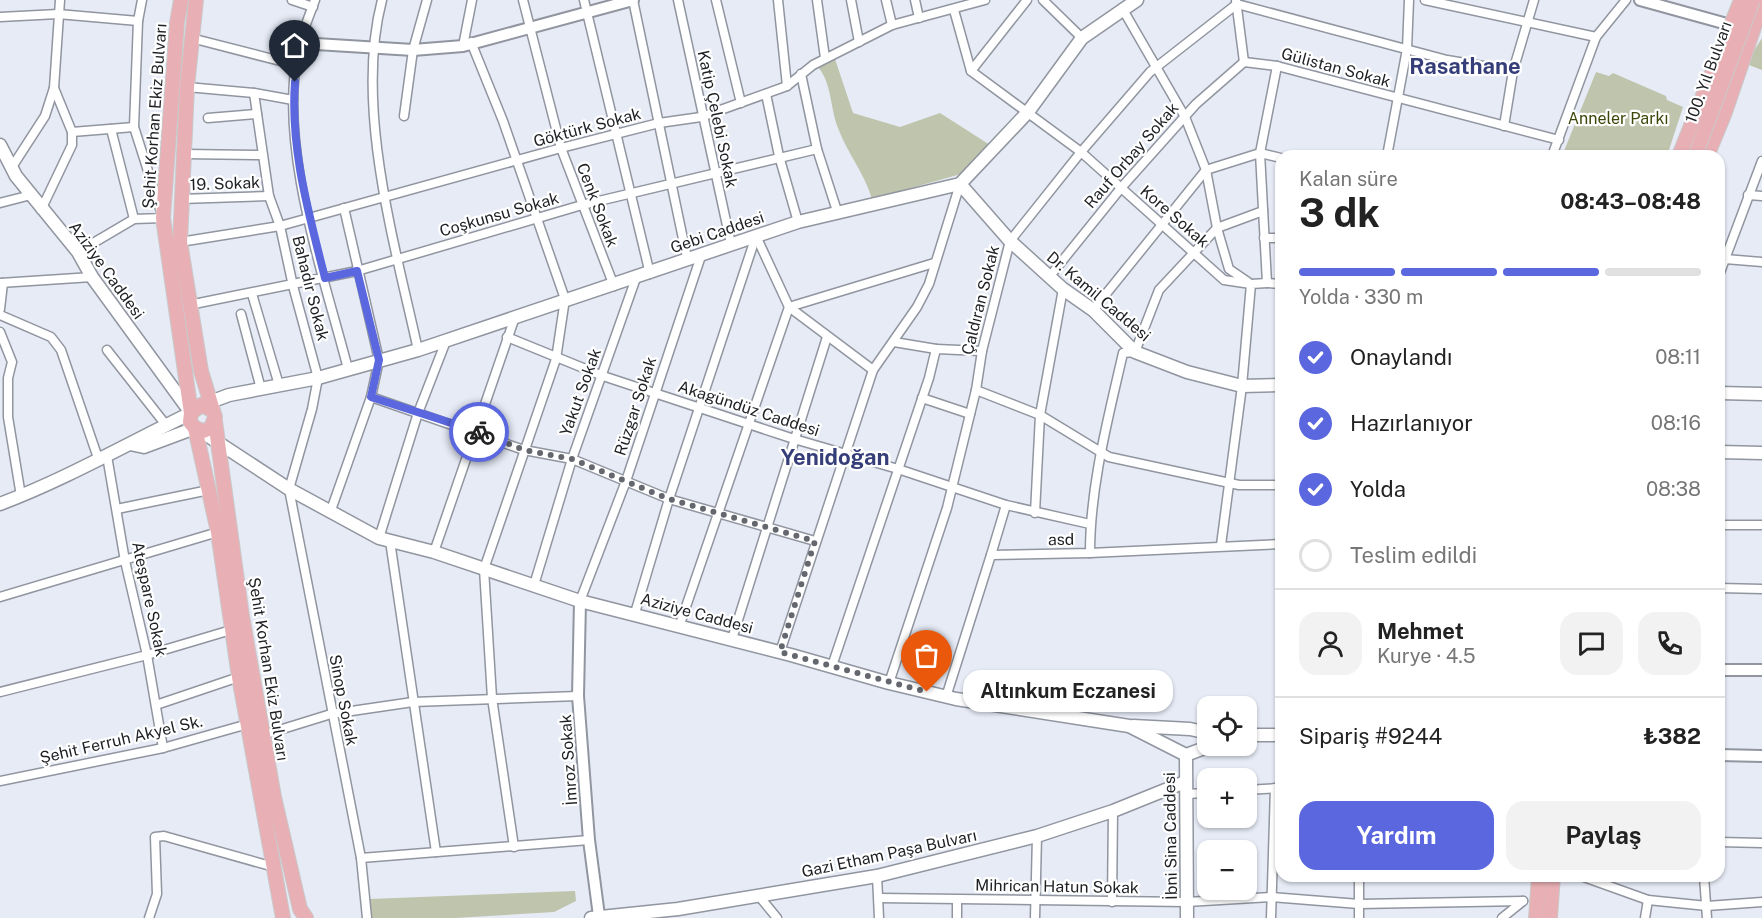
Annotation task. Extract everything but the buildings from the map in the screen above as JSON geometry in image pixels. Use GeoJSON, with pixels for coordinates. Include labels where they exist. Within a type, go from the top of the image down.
{"type":"FeatureCollection","features":[{"type":"Feature","properties":{"kind":"main road","name":"Şehit Korhan Ekiz Bulvarı"},"geometry":{"type":"LineString","coordinates":[[181,0],[177,23],[184,154],[180,242],[207,411]]}},
{"type":"Feature","properties":{"kind":"main road","name":"Şehit Korhan Ekiz Bulvarı"},"geometry":{"type":"LineString","coordinates":[[196,0],[163,218],[207,411],[219,441],[242,616],[274,797],[300,909],[306,918]]}},
{"type":"Feature","properties":{"kind":"main road"},"geometry":{"type":"LineString","coordinates":[[960,184],[1028,112],[1082,38],[1122,8],[1137,0]]}},
{"type":"Feature","properties":{"kind":"main road","name":"100. Yıl Bulvarı"},"geometry":{"type":"LineString","coordinates":[[1681,150],[1741,0]]}},
{"type":"Feature","properties":{"kind":"main road","name":"100. Yıl Bulvarı"},"geometry":{"type":"LineString","coordinates":[[1697,150],[1753,0]]}},
{"type":"Feature","properties":{"kind":"main road"},"geometry":{"type":"LineString","coordinates":[[1709,150],[1758,26],[1762,4]]}},
{"type":"Feature","properties":{"kind":"main road","name":"Aziziye Caddesi"},"geometry":{"type":"LineString","coordinates":[[0,145],[41,210],[78,252],[92,277],[207,411]]}},
{"type":"Feature","properties":{"kind":"main road","name":"Gebi Caddesi"},"geometry":{"type":"LineString","coordinates":[[0,504],[103,459],[138,437],[207,411],[242,394],[318,378],[418,350],[565,299],[650,274],[687,258],[798,222],[960,184]]}},
{"type":"Feature","properties":{"kind":"main road","name":"Dr. Kamil Caddesi"},"geometry":{"type":"LineString","coordinates":[[960,184],[1010,241],[1063,289],[1093,310],[1135,352],[1187,372],[1242,386],[1275,385]]}},
{"type":"Feature","properties":{"kind":"main road"},"geometry":{"type":"LineString","coordinates":[[1725,393],[1762,394]]}},
{"type":"Feature","properties":{"kind":"main road","name":"Şehit Korhan Ekiz Bulvarı"},"geometry":{"type":"LineString","coordinates":[[207,411],[190,422],[197,429],[218,532],[231,630],[283,918]]}},
{"type":"Feature","properties":{"kind":"main road"},"geometry":{"type":"LineString","coordinates":[[197,429],[210,428],[207,411]]}},
{"type":"Feature","properties":{"kind":"main road","name":"Aziziye Caddesi"},"geometry":{"type":"LineString","coordinates":[[197,429],[219,441],[289,489],[330,513],[384,539],[434,552],[580,601],[635,613],[679,627],[732,639],[889,683],[946,697],[1129,726],[1186,754]]}},
{"type":"Feature","properties":{"kind":"main road","name":"Gebi Caddesi"},"geometry":{"type":"LineString","coordinates":[[130,444],[144,447],[197,429]]}},
{"type":"Feature","properties":{"kind":"main road"},"geometry":{"type":"LineString","coordinates":[[1725,452],[1762,453]]}},
{"type":"Feature","properties":{"kind":"main road"},"geometry":{"type":"LineString","coordinates":[[1129,726],[1197,731]]}},
{"type":"Feature","properties":{"kind":"main road"},"geometry":{"type":"LineString","coordinates":[[1257,735],[1275,735]]}},
{"type":"Feature","properties":{"kind":"main road"},"geometry":{"type":"LineString","coordinates":[[1186,754],[1197,750]]}},
{"type":"Feature","properties":{"kind":"main road","name":"İbni Sina Caddesi"},"geometry":{"type":"LineString","coordinates":[[1186,754],[1187,918]]}},
{"type":"Feature","properties":{"kind":"main road","name":"Gazi Etham Paşa Bulvarı"},"geometry":{"type":"LineString","coordinates":[[595,917],[682,914],[759,896],[877,876],[1037,836],[1185,788]]}},
{"type":"Feature","properties":{"kind":"main road"},"geometry":{"type":"LineString","coordinates":[[1536,918],[1539,882]]}},
{"type":"Feature","properties":{"kind":"main road"},"geometry":{"type":"LineString","coordinates":[[1550,918],[1553,882]]}},
{"type":"Feature","properties":{"kind":"street"},"geometry":{"type":"LineString","coordinates":[[12,167],[45,116],[54,88],[60,0]]}},
{"type":"Feature","properties":{"kind":"street"},"geometry":{"type":"LineString","coordinates":[[78,252],[134,219],[163,218],[134,127],[138,21],[142,0]]}},
{"type":"Feature","properties":{"kind":"street"},"geometry":{"type":"LineString","coordinates":[[292,0],[314,4],[300,43],[296,65],[294,100],[296,151],[348,369]]}},
{"type":"Feature","properties":{"kind":"street"},"geometry":{"type":"LineString","coordinates":[[381,0],[372,48],[376,128],[385,197],[418,350]]}},
{"type":"Feature","properties":{"kind":"street"},"geometry":{"type":"LineString","coordinates":[[404,116],[413,50],[427,0]]}},
{"type":"Feature","properties":{"kind":"street"},"geometry":{"type":"LineString","coordinates":[[472,0],[467,44],[516,161],[565,299],[556,359],[484,569],[492,698],[514,847]]}},
{"type":"Feature","properties":{"kind":"street","name":"Cenk Sokak"},"geometry":{"type":"LineString","coordinates":[[523,0],[561,148],[614,286]]}},
{"type":"Feature","properties":{"kind":"street"},"geometry":{"type":"LineString","coordinates":[[584,0],[589,13],[618,134],[629,194],[650,274]]}},
{"type":"Feature","properties":{"kind":"street"},"geometry":{"type":"LineString","coordinates":[[300,43],[413,50],[467,44],[633,0],[687,258]]}},
{"type":"Feature","properties":{"kind":"street","name":"Katip Çelebi Sokak"},"geometry":{"type":"LineString","coordinates":[[678,0],[701,117],[731,244]]}},
{"type":"Feature","properties":{"kind":"street"},"geometry":{"type":"LineString","coordinates":[[716,0],[741,104]]}},
{"type":"Feature","properties":{"kind":"street"},"geometry":{"type":"LineString","coordinates":[[778,0],[787,86]]}},
{"type":"Feature","properties":{"kind":"street"},"geometry":{"type":"LineString","coordinates":[[817,0],[825,58]]}},
{"type":"Feature","properties":{"kind":"street"},"geometry":{"type":"LineString","coordinates":[[851,0],[859,42]]}},
{"type":"Feature","properties":{"kind":"street"},"geometry":{"type":"LineString","coordinates":[[886,0],[892,25]]}},
{"type":"Feature","properties":{"kind":"street"},"geometry":{"type":"LineString","coordinates":[[915,0],[920,18]]}},
{"type":"Feature","properties":{"kind":"street","name":"Göktürk Sokak"},"geometry":{"type":"LineString","coordinates":[[180,242],[280,226],[561,148],[659,123],[701,117],[787,86],[825,58],[892,25],[954,10],[970,1],[984,0]]}},
{"type":"Feature","properties":{"kind":"street"},"geometry":{"type":"LineString","coordinates":[[971,71],[1027,0]]}},
{"type":"Feature","properties":{"kind":"street"},"geometry":{"type":"LineString","coordinates":[[1043,0],[1082,38]]}},
{"type":"Feature","properties":{"kind":"street"},"geometry":{"type":"LineString","coordinates":[[1388,150],[1407,49],[1409,0]]}},
{"type":"Feature","properties":{"kind":"street"},"geometry":{"type":"LineString","coordinates":[[1425,0],[1596,37]]}},
{"type":"Feature","properties":{"kind":"street"},"geometry":{"type":"LineString","coordinates":[[1504,126],[1513,71],[1534,0]]}},
{"type":"Feature","properties":{"kind":"street"},"geometry":{"type":"LineString","coordinates":[[1555,150],[1596,37],[1626,0]]}},
{"type":"Feature","properties":{"kind":"street"},"geometry":{"type":"LineString","coordinates":[[1640,0],[1727,24],[1758,26]]}},
{"type":"Feature","properties":{"kind":"street"},"geometry":{"type":"LineString","coordinates":[[1244,62],[1237,2],[1407,49],[1513,71]]}},
{"type":"Feature","properties":{"kind":"street","name":"Çaldıran Sokak"},"geometry":{"type":"LineString","coordinates":[[889,683],[952,486],[976,390],[982,351],[1010,241],[1081,152],[1150,72],[1158,68],[1237,2]]}},
{"type":"Feature","properties":{"kind":"street"},"geometry":{"type":"LineString","coordinates":[[1122,8],[1185,117],[1206,170],[1217,228],[1229,269],[1251,284],[1242,386],[1227,483],[1221,545]]}},
{"type":"Feature","properties":{"kind":"street"},"geometry":{"type":"LineString","coordinates":[[954,10],[971,71]]}},
{"type":"Feature","properties":{"kind":"street"},"geometry":{"type":"LineString","coordinates":[[0,17],[58,14],[138,21]]}},
{"type":"Feature","properties":{"kind":"street"},"geometry":{"type":"LineString","coordinates":[[191,38],[296,65]]}},
{"type":"Feature","properties":{"kind":"street","name":"Gülistan Sokak"},"geometry":{"type":"LineString","coordinates":[[1244,62],[1277,66],[1559,140]]}},
{"type":"Feature","properties":{"kind":"street","name":"Rauf Orbay Sokak"},"geometry":{"type":"LineString","coordinates":[[1050,276],[1121,188],[1185,117],[1244,62]]}},
{"type":"Feature","properties":{"kind":"street"},"geometry":{"type":"LineString","coordinates":[[1275,284],[1267,283],[1260,153],[1277,66]]}},
{"type":"Feature","properties":{"kind":"street","name":"Kore Sokak"},"geometry":{"type":"LineString","coordinates":[[971,71],[1081,152],[1224,280],[1251,284],[1267,283]]}},
{"type":"Feature","properties":{"kind":"street"},"geometry":{"type":"LineString","coordinates":[[801,74],[818,149],[838,214]]}},
{"type":"Feature","properties":{"kind":"street"},"geometry":{"type":"LineString","coordinates":[[41,210],[72,145],[72,132],[54,88]]}},
{"type":"Feature","properties":{"kind":"street"},"geometry":{"type":"LineString","coordinates":[[181,88],[254,93],[294,100]]}},
{"type":"Feature","properties":{"kind":"street","name":"Bahadır Sokak"},"geometry":{"type":"LineString","coordinates":[[254,93],[269,196],[280,226],[293,286],[318,378],[312,409],[289,489]]}},
{"type":"Feature","properties":{"kind":"street"},"geometry":{"type":"LineString","coordinates":[[766,94],[778,156],[798,222]]}},
{"type":"Feature","properties":{"kind":"street"},"geometry":{"type":"LineString","coordinates":[[208,118],[257,114]]}},
{"type":"Feature","properties":{"kind":"street"},"geometry":{"type":"LineString","coordinates":[[72,132],[134,127]]}},
{"type":"Feature","properties":{"kind":"street"},"geometry":{"type":"LineString","coordinates":[[111,129],[134,219]]}},
{"type":"Feature","properties":{"kind":"street","name":"Coşkunsu Sokak"},"geometry":{"type":"LineString","coordinates":[[189,305],[293,286],[357,271],[582,205],[778,156],[818,149]]}},
{"type":"Feature","properties":{"kind":"street"},"geometry":{"type":"LineString","coordinates":[[1093,310],[1206,170],[1260,153],[1275,157]]}},
{"type":"Feature","properties":{"kind":"street"},"geometry":{"type":"LineString","coordinates":[[184,154],[262,155]]}},
{"type":"Feature","properties":{"kind":"street"},"geometry":{"type":"LineString","coordinates":[[1762,161],[1725,260],[1762,262]]}},
{"type":"Feature","properties":{"kind":"street"},"geometry":{"type":"LineString","coordinates":[[780,652],[873,370],[917,307],[929,284],[960,184]]}},
{"type":"Feature","properties":{"kind":"street"},"geometry":{"type":"LineString","coordinates":[[0,203],[31,195]]}},
{"type":"Feature","properties":{"kind":"street"},"geometry":{"type":"LineString","coordinates":[[1748,195],[1762,196]]}},
{"type":"Feature","properties":{"kind":"street","name":"19. Sokak"},"geometry":{"type":"LineString","coordinates":[[181,199],[269,196]]}},
{"type":"Feature","properties":{"kind":"street"},"geometry":{"type":"LineString","coordinates":[[330,513],[371,397],[379,360],[344,208]]}},
{"type":"Feature","properties":{"kind":"street"},"geometry":{"type":"LineString","coordinates":[[1090,554],[1090,524],[1101,454],[1123,353],[1135,352],[1159,290],[1196,254],[1217,228],[1263,211]]}},
{"type":"Feature","properties":{"kind":"street"},"geometry":{"type":"LineString","coordinates":[[756,236],[789,307],[873,370]]}},
{"type":"Feature","properties":{"kind":"street"},"geometry":{"type":"LineString","coordinates":[[635,613],[669,499],[756,236]]}},
{"type":"Feature","properties":{"kind":"street"},"geometry":{"type":"LineString","coordinates":[[1264,238],[1275,238]]}},
{"type":"Feature","properties":{"kind":"street","name":"Rüzgar Sokak"},"geometry":{"type":"LineString","coordinates":[[580,601],[626,481],[702,253]]}},
{"type":"Feature","properties":{"kind":"street"},"geometry":{"type":"LineString","coordinates":[[789,307],[934,263]]}},
{"type":"Feature","properties":{"kind":"street"},"geometry":{"type":"LineString","coordinates":[[0,309],[1,283],[92,277]]}},
{"type":"Feature","properties":{"kind":"street","name":"Yakut Sokak"},"geometry":{"type":"LineString","coordinates":[[534,585],[572,459],[636,278]]}},
{"type":"Feature","properties":{"kind":"street"},"geometry":{"type":"LineString","coordinates":[[1035,513],[1040,415],[1063,289]]}},
{"type":"Feature","properties":{"kind":"street"},"geometry":{"type":"LineString","coordinates":[[252,294],[279,385]]}},
{"type":"Feature","properties":{"kind":"street"},"geometry":{"type":"LineString","coordinates":[[679,627],[789,307]]}},
{"type":"Feature","properties":{"kind":"street"},"geometry":{"type":"LineString","coordinates":[[242,314],[261,389]]}},
{"type":"Feature","properties":{"kind":"street","name":"Ateşpare Sokak"},"geometry":{"type":"LineString","coordinates":[[0,315],[51,337],[61,350],[103,459],[117,510],[125,561],[147,655],[163,748]]}},
{"type":"Feature","properties":{"kind":"street"},"geometry":{"type":"LineString","coordinates":[[434,552],[515,317]]}},
{"type":"Feature","properties":{"kind":"street"},"geometry":{"type":"LineString","coordinates":[[0,332],[12,363],[8,378],[8,417],[21,496]]}},
{"type":"Feature","properties":{"kind":"street","name":"Akagündüz Caddesi"},"geometry":{"type":"LineString","coordinates":[[507,337],[556,359],[603,376],[700,406],[794,439],[898,469],[1005,505],[1090,524]]}},
{"type":"Feature","properties":{"kind":"street"},"geometry":{"type":"LineString","coordinates":[[732,639],[827,337]]}},
{"type":"Feature","properties":{"kind":"street"},"geometry":{"type":"LineString","coordinates":[[436,852],[413,702],[384,539],[418,413],[446,341]]}},
{"type":"Feature","properties":{"kind":"street"},"geometry":{"type":"LineString","coordinates":[[894,342],[936,350],[982,351]]}},
{"type":"Feature","properties":{"kind":"street"},"geometry":{"type":"LineString","coordinates":[[107,350],[166,425]]}},
{"type":"Feature","properties":{"kind":"street"},"geometry":{"type":"LineString","coordinates":[[832,666],[936,350]]}},
{"type":"Feature","properties":{"kind":"street"},"geometry":{"type":"LineString","coordinates":[[976,390],[1040,415],[1101,454],[1227,483],[1275,485]]}},
{"type":"Feature","properties":{"kind":"street"},"geometry":{"type":"LineString","coordinates":[[371,397],[476,431],[524,450],[572,459],[669,499],[815,541]]}},
{"type":"Feature","properties":{"kind":"street"},"geometry":{"type":"LineString","coordinates":[[922,398],[970,414]]}},
{"type":"Feature","properties":{"kind":"street","name":"Sinop Sokak"},"geometry":{"type":"LineString","coordinates":[[289,489],[331,714],[361,858],[367,918]]}},
{"type":"Feature","properties":{"kind":"street"},"geometry":{"type":"LineString","coordinates":[[117,510],[209,490]]}},
{"type":"Feature","properties":{"kind":"street"},"geometry":{"type":"LineString","coordinates":[[946,697],[1005,505]]}},
{"type":"Feature","properties":{"kind":"street"},"geometry":{"type":"LineString","coordinates":[[1725,525],[1762,525]]}},
{"type":"Feature","properties":{"kind":"street"},"geometry":{"type":"LineString","coordinates":[[0,597],[218,532]]}},
{"type":"Feature","properties":{"kind":"street","name":"asd"},"geometry":{"type":"LineString","coordinates":[[991,555],[1090,554],[1221,545],[1275,544]]}},
{"type":"Feature","properties":{"kind":"street"},"geometry":{"type":"LineString","coordinates":[[1725,588],[1762,589]]}},
{"type":"Feature","properties":{"kind":"street","name":"İmroz Sokak"},"geometry":{"type":"LineString","coordinates":[[580,601],[578,696],[595,917]]}},
{"type":"Feature","properties":{"kind":"street"},"geometry":{"type":"LineString","coordinates":[[0,692],[147,655],[231,630]]}},
{"type":"Feature","properties":{"kind":"street"},"geometry":{"type":"LineString","coordinates":[[1725,670],[1762,670]]}},
{"type":"Feature","properties":{"kind":"street"},"geometry":{"type":"LineString","coordinates":[[156,705],[239,677]]}},
{"type":"Feature","properties":{"kind":"street"},"geometry":{"type":"LineString","coordinates":[[263,735],[331,714],[413,702],[578,696]]}},
{"type":"Feature","properties":{"kind":"street","name":"Şehit Ferruh Akyel Sk."},"geometry":{"type":"LineString","coordinates":[[0,781],[163,748],[248,724]]}},
{"type":"Feature","properties":{"kind":"street"},"geometry":{"type":"LineString","coordinates":[[1725,755],[1762,756]]}},
{"type":"Feature","properties":{"kind":"street"},"geometry":{"type":"LineString","coordinates":[[1185,788],[1197,791]]}},
{"type":"Feature","properties":{"kind":"street"},"geometry":{"type":"LineString","coordinates":[[1257,789],[1275,788]]}},
{"type":"Feature","properties":{"kind":"street"},"geometry":{"type":"LineString","coordinates":[[1112,902],[1113,811]]}},
{"type":"Feature","properties":{"kind":"street"},"geometry":{"type":"LineString","coordinates":[[1271,918],[1275,835]]}},
{"type":"Feature","properties":{"kind":"street"},"geometry":{"type":"LineString","coordinates":[[149,918],[157,894],[155,837],[164,836],[274,867]]}},
{"type":"Feature","properties":{"kind":"street"},"geometry":{"type":"LineString","coordinates":[[1035,918],[1037,836]]}},
{"type":"Feature","properties":{"kind":"street"},"geometry":{"type":"LineString","coordinates":[[361,858],[589,840]]}},
{"type":"Feature","properties":{"kind":"street"},"geometry":{"type":"LineString","coordinates":[[1725,842],[1762,843]]}},
{"type":"Feature","properties":{"kind":"street"},"geometry":{"type":"LineString","coordinates":[[877,876],[879,918]]}},
{"type":"Feature","properties":{"kind":"street"},"geometry":{"type":"LineString","coordinates":[[1359,882],[1359,918]]}},
{"type":"Feature","properties":{"kind":"street"},"geometry":{"type":"LineString","coordinates":[[1598,882],[1648,900],[1707,906],[1762,902]]}},
{"type":"Feature","properties":{"kind":"street"},"geometry":{"type":"LineString","coordinates":[[1705,882],[1707,918]]}},
{"type":"Feature","properties":{"kind":"street"},"geometry":{"type":"LineString","coordinates":[[759,896],[777,918]]}},
{"type":"Feature","properties":{"kind":"street","name":"Mihrican Hatun Sokak"},"geometry":{"type":"LineString","coordinates":[[879,898],[957,900],[1036,898],[1112,902],[1187,902],[1271,897],[1359,904],[1523,901],[1502,918]]}},
{"type":"Feature","properties":{"kind":"street"},"geometry":{"type":"LineString","coordinates":[[957,900],[957,918]]}},
{"type":"Feature","properties":{"kind":"street"},"geometry":{"type":"LineString","coordinates":[[1645,918],[1648,900]]}},
{"type":"Feature","properties":{"kind":"green space"},"geometry":{"type":"Polygon","coordinates":[[[1762,38],[1762,70],[1749,65],[1748,60],[1762,38]]]}},
{"type":"Feature","properties":{"kind":"green space"},"geometry":{"type":"Polygon","coordinates":[[[835,59],[853,113],[900,127],[940,113],[990,145],[977,162],[961,174],[872,199],[835,120],[826,80],[818,67],[835,59]]]}},
{"type":"Feature","properties":{"kind":"green space","name":"Anneler Parkı"},"geometry":{"type":"Polygon","coordinates":[[[1596,72],[1609,76],[1613,73],[1666,96],[1667,100],[1683,107],[1669,150],[1564,150],[1596,72]]]}},
{"type":"Feature","properties":{"kind":"green space"},"geometry":{"type":"Polygon","coordinates":[[[575,891],[576,901],[554,912],[455,918],[372,918],[370,899],[575,891]]]}},
{"type":"Feature","properties":{"kind":"way so far"},"geometry":{"type":"LineString","coordinates":[[479,432],[524,450],[572,459],[669,499],[815,541],[780,652],[927,692]]}},
{"type":"Feature","properties":{"kind":"place","name":"Altınkum Eczanesi"},"geometry":{"type":"Point","coordinates":[927,692]}},
{"type":"Feature","properties":{"kind":"district","name":"Rasathane"},"geometry":{"type":"Point","coordinates":[1465,66]}},
{"type":"Feature","properties":{"kind":"district","name":"Yenidoğan"},"geometry":{"type":"Point","coordinates":[835,457]}},
{"type":"Feature","properties":{"kind":"route"},"geometry":{"type":"LineString","coordinates":[[295,82],[296,151],[310,217],[325,278],[357,271],[379,360],[371,397],[479,432]]}}]}
